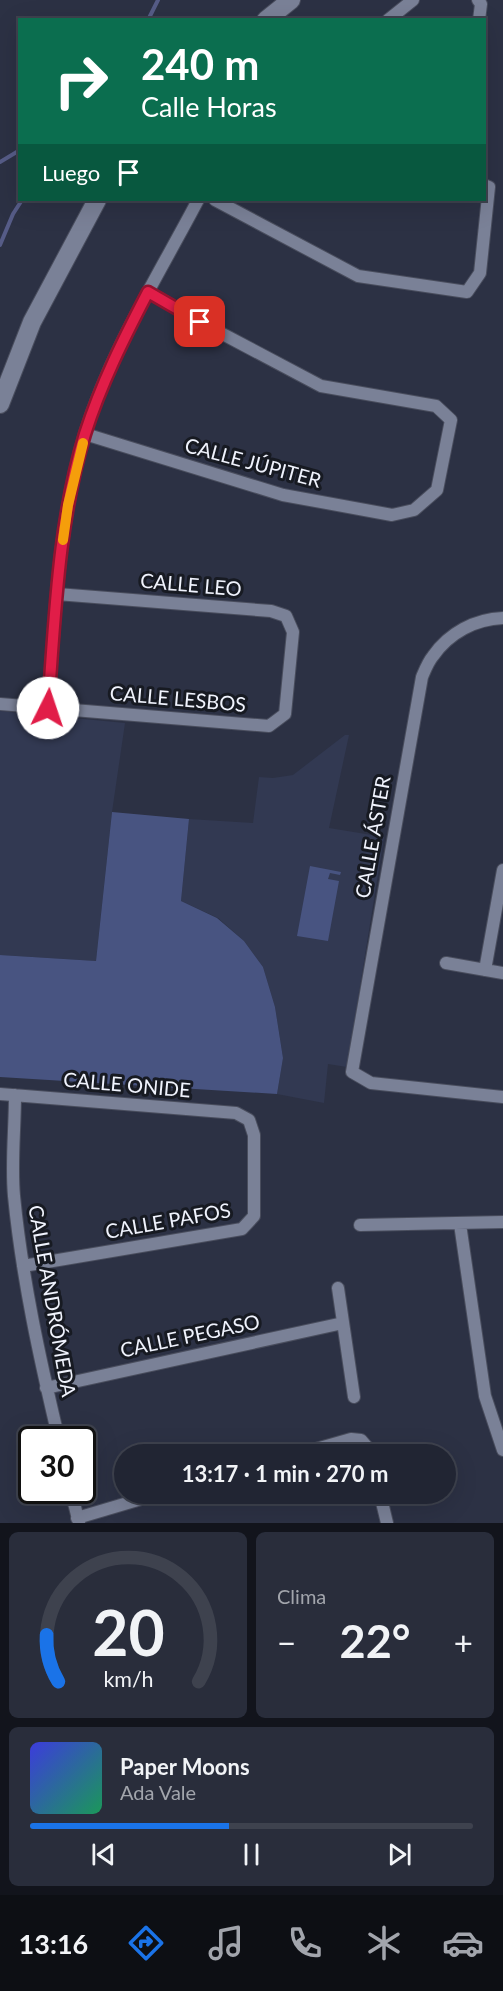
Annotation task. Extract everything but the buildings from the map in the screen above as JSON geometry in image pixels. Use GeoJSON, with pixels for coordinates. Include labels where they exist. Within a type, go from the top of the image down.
{"type":"FeatureCollection","features":[{"type":"Feature","properties":{"kind":"street"},"geometry":{"type":"LineString","coordinates":[[268,18],[291,0]]}},
{"type":"Feature","properties":{"kind":"street"},"geometry":{"type":"LineString","coordinates":[[390,18],[413,0]]}},
{"type":"Feature","properties":{"kind":"street"},"geometry":{"type":"LineString","coordinates":[[478,0],[481,4],[480,18]]}},
{"type":"Feature","properties":{"kind":"street"},"geometry":{"type":"LineString","coordinates":[[217,201],[358,276],[467,292],[480,273],[489,187],[486,186]]}},
{"type":"Feature","properties":{"kind":"street"},"geometry":{"type":"LineString","coordinates":[[2,392],[32,322],[96,201]]}},
{"type":"Feature","properties":{"kind":"street"},"geometry":{"type":"LineString","coordinates":[[48,708],[57,594],[68,505],[85,434],[111,364],[197,201]]}},
{"type":"Feature","properties":{"kind":"street","name":"CALLE JÚPITER"},"geometry":{"type":"LineString","coordinates":[[85,434],[283,495],[392,515],[414,510],[437,490],[451,420],[436,406],[321,386],[148,292]]}},
{"type":"Feature","properties":{"kind":"street","name":"CALLE LEO"},"geometry":{"type":"LineString","coordinates":[[57,594],[271,611],[286,616],[293,632],[291,651]]}},
{"type":"Feature","properties":{"kind":"street","name":"CALLE ÁSTER"},"geometry":{"type":"LineString","coordinates":[[503,618],[489,618],[458,631],[432,656],[422,677],[352,1072],[371,1083],[503,1097]]}},
{"type":"Feature","properties":{"kind":"street","name":"CALLE LESBOS"},"geometry":{"type":"LineString","coordinates":[[0,704],[269,726],[285,714],[291,651]]}},
{"type":"Feature","properties":{"kind":"street"},"geometry":{"type":"LineString","coordinates":[[485,970],[503,870]]}},
{"type":"Feature","properties":{"kind":"street"},"geometry":{"type":"LineString","coordinates":[[446,963],[503,973]]}},
{"type":"Feature","properties":{"kind":"street","name":"CALLE ONIDE"},"geometry":{"type":"LineString","coordinates":[[0,1094],[236,1113],[249,1120]]}},
{"type":"Feature","properties":{"kind":"street","name":"CALLE ANDRÓMEDA"},"geometry":{"type":"LineString","coordinates":[[15,1095],[14,1194],[23,1266],[56,1426]]}},
{"type":"Feature","properties":{"kind":"street","name":"CALLE PAFOS"},"geometry":{"type":"LineString","coordinates":[[23,1266],[242,1228],[254,1216],[254,1135],[249,1120]]}},
{"type":"Feature","properties":{"kind":"street"},"geometry":{"type":"LineString","coordinates":[[360,1225],[503,1222]]}},
{"type":"Feature","properties":{"kind":"street"},"geometry":{"type":"LineString","coordinates":[[460,1224],[485,1396],[503,1450]]}},
{"type":"Feature","properties":{"kind":"street"},"geometry":{"type":"LineString","coordinates":[[338,1288],[354,1396]]}},
{"type":"Feature","properties":{"kind":"street","name":"CALLE PEGASO"},"geometry":{"type":"LineString","coordinates":[[46,1388],[343,1323]]}},
{"type":"Feature","properties":{"kind":"street"},"geometry":{"type":"LineString","coordinates":[[334,1444],[351,1439],[361,1440],[364,1444]]}},
{"type":"Feature","properties":{"kind":"street"},"geometry":{"type":"LineString","coordinates":[[74,1504],[78,1520],[127,1504]]}},
{"type":"Feature","properties":{"kind":"street"},"geometry":{"type":"LineString","coordinates":[[382,1504],[387,1523]]}},
{"type":"Feature","properties":{"kind":"shaded area"},"geometry":{"type":"Polygon","coordinates":[[[0,711],[125,723],[112,812],[96,961],[0,955],[0,711]]]}},
{"type":"Feature","properties":{"kind":"shaded area"},"geometry":{"type":"Polygon","coordinates":[[[345,735],[349,735],[329,828],[384,837],[347,1067],[328,1064],[324,1103],[277,1094],[283,1058],[275,1007],[263,967],[244,941],[218,918],[181,901],[189,819],[253,823],[259,777],[273,778],[293,775],[345,735]]]}},
{"type":"Feature","properties":{"kind":"shaded area"},"geometry":{"type":"Polygon","coordinates":[[[112,812],[189,819],[181,901],[217,918],[244,941],[263,967],[275,1007],[283,1058],[277,1094],[0,1077],[0,955],[96,961],[112,812]]]}},
{"type":"Feature","properties":{"kind":"shaded area"},"geometry":{"type":"Polygon","coordinates":[[[310,866],[341,872],[340,875],[330,873],[328,879],[339,881],[328,941],[297,936],[310,866]]]}},
{"type":"Feature","properties":{"kind":"waterway"},"geometry":{"type":"LineString","coordinates":[[149,18],[158,0]]}},
{"type":"Feature","properties":{"kind":"waterway"},"geometry":{"type":"LineString","coordinates":[[0,162],[18,151]]}},
{"type":"Feature","properties":{"kind":"waterway"},"geometry":{"type":"LineString","coordinates":[[0,245],[13,214],[21,201]]}},
{"type":"Feature","properties":{"kind":"slow traffic"},"geometry":{"type":"LineString","coordinates":[[63,540],[68,505],[83,443]]}},
{"type":"Feature","properties":{"kind":"route"},"geometry":{"type":"LineString","coordinates":[[48,708],[57,594],[68,505],[85,434],[111,364],[148,292],[200,322]]}}]}
